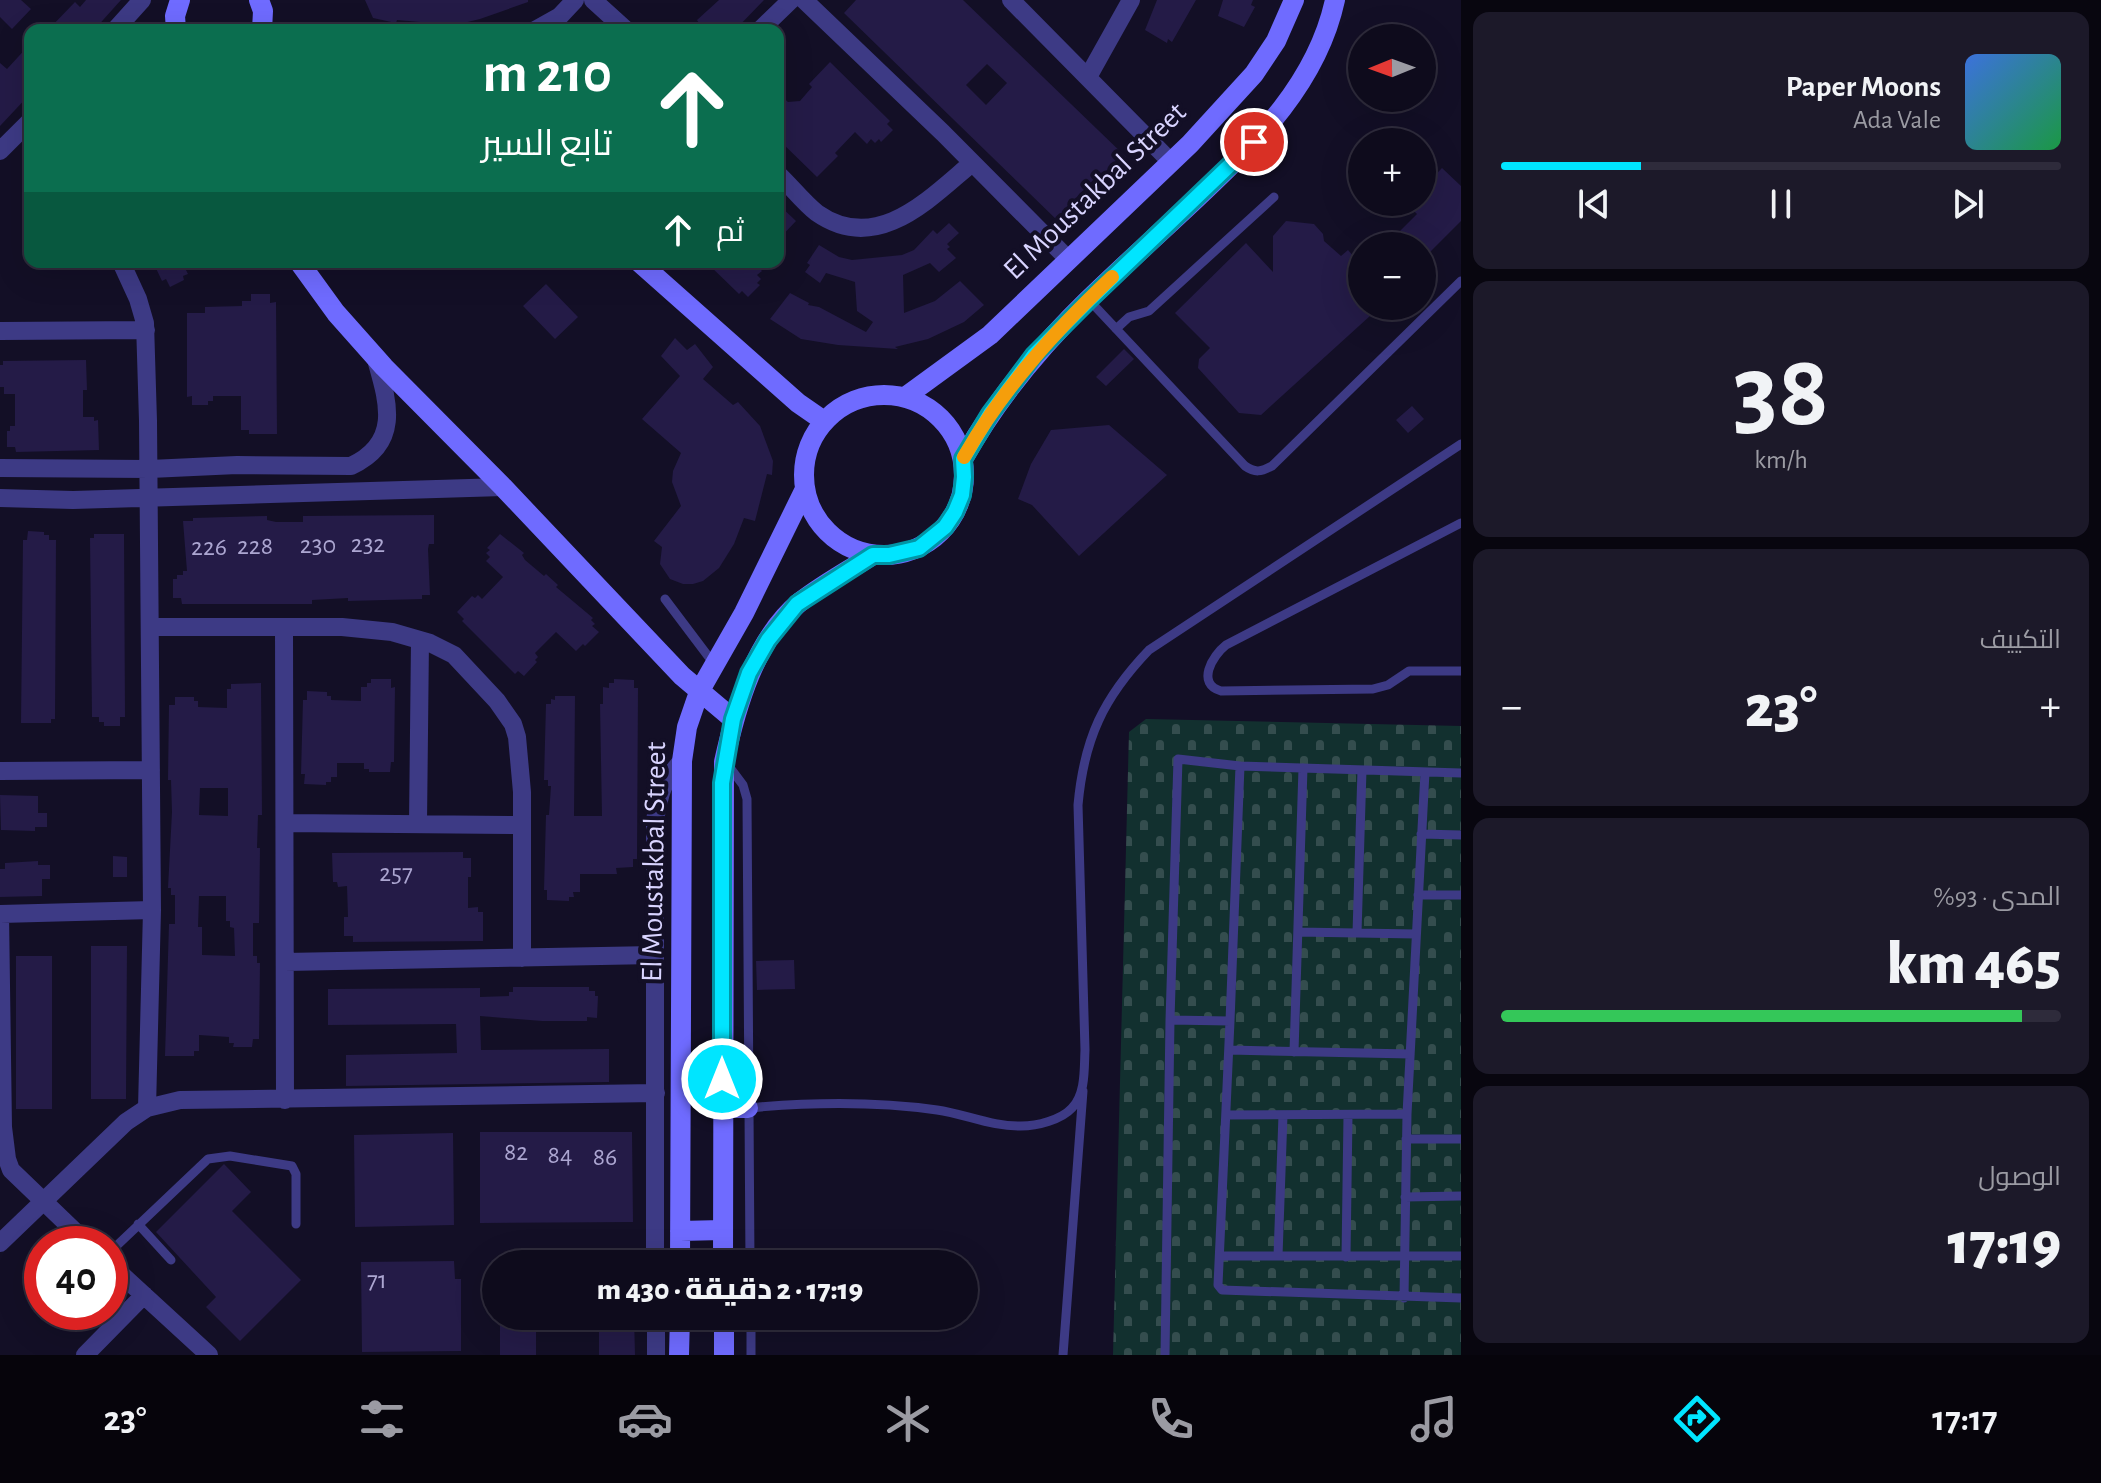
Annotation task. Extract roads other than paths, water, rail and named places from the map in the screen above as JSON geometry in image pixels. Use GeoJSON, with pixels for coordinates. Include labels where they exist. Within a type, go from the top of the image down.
{"type":"FeatureCollection","features":[{"type":"Feature","properties":{"kind":"street"},"geometry":{"type":"LineString","coordinates":[[120,24],[142,0]]}},
{"type":"Feature","properties":{"kind":"street"},"geometry":{"type":"LineString","coordinates":[[161,0],[177,15]]}},
{"type":"Feature","properties":{"kind":"street"},"geometry":{"type":"LineString","coordinates":[[259,0],[262,24]]}},
{"type":"Feature","properties":{"kind":"street"},"geometry":{"type":"LineString","coordinates":[[557,23],[575,0]]}},
{"type":"Feature","properties":{"kind":"street"},"geometry":{"type":"LineString","coordinates":[[593,0],[619,24]]}},
{"type":"Feature","properties":{"kind":"street"},"geometry":{"type":"LineString","coordinates":[[766,24],[791,0]]}},
{"type":"Feature","properties":{"kind":"street"},"geometry":{"type":"LineString","coordinates":[[804,0],[1068,259]]}},
{"type":"Feature","properties":{"kind":"street"},"geometry":{"type":"LineString","coordinates":[[1011,0],[1170,161]]}},
{"type":"Feature","properties":{"kind":"street"},"geometry":{"type":"LineString","coordinates":[[1088,77],[1131,0]]}},
{"type":"Feature","properties":{"kind":"street","name":"El Moustakbal Street"},"geometry":{"type":"LineString","coordinates":[[905,397],[990,335],[1170,161],[1254,74],[1276,41],[1294,0]]}},
{"type":"Feature","properties":{"kind":"street"},"geometry":{"type":"LineString","coordinates":[[963,459],[990,414],[1034,355],[1243,154],[1286,105],[1305,77],[1321,43],[1335,0]]}},
{"type":"Feature","properties":{"kind":"street"},"geometry":{"type":"LineString","coordinates":[[0,151],[24,127]]}},
{"type":"Feature","properties":{"kind":"street"},"geometry":{"type":"LineString","coordinates":[[784,180],[817,212],[830,220],[859,228],[873,228],[913,213],[972,163]]}},
{"type":"Feature","properties":{"kind":"street"},"geometry":{"type":"LineString","coordinates":[[124,268],[138,299],[146,330],[151,496],[152,910],[147,1108]]}},
{"type":"Feature","properties":{"kind":"street"},"geometry":{"type":"LineString","coordinates":[[303,268],[336,313],[375,356],[699,692],[733,719]]}},
{"type":"Feature","properties":{"kind":"street"},"geometry":{"type":"LineString","coordinates":[[646,268],[788,395],[824,421]]}},
{"type":"Feature","properties":{"kind":"street"},"geometry":{"type":"LineString","coordinates":[[0,331],[146,330]]}},
{"type":"Feature","properties":{"kind":"street"},"geometry":{"type":"LineString","coordinates":[[0,468],[351,466],[361,461],[382,438],[388,421],[388,407],[375,356]]}},
{"type":"Feature","properties":{"kind":"street"},"geometry":{"type":"LineString","coordinates":[[869,395],[905,397],[931,409],[955,437],[963,459],[962,495],[945,527],[919,548],[889,555],[854,550],[824,529],[815,516],[805,489],[807,453],[813,436],[824,421],[852,401],[869,395]]}},
{"type":"Feature","properties":{"kind":"street"},"geometry":{"type":"LineString","coordinates":[[0,498],[73,500],[503,487]]}},
{"type":"Feature","properties":{"kind":"street","name":"El Moustakbal Street"},"geometry":{"type":"LineString","coordinates":[[680,1250],[682,761],[687,727],[699,692],[744,613],[805,489]]}},
{"type":"Feature","properties":{"kind":"street"},"geometry":{"type":"LineString","coordinates":[[723,1250],[722,783],[733,719],[749,673],[768,640],[797,604],[873,555]]}},
{"type":"Feature","properties":{"kind":"street"},"geometry":{"type":"LineString","coordinates":[[151,627],[392,632],[454,655],[497,701],[513,724],[521,765],[522,958]]}},
{"type":"Feature","properties":{"kind":"street"},"geometry":{"type":"LineString","coordinates":[[284,628],[285,1100]]}},
{"type":"Feature","properties":{"kind":"street"},"geometry":{"type":"LineString","coordinates":[[418,824],[420,640]]}},
{"type":"Feature","properties":{"kind":"street"},"geometry":{"type":"LineString","coordinates":[[655,1250],[655,820],[660,790],[682,761]]}},
{"type":"Feature","properties":{"kind":"street"},"geometry":{"type":"LineString","coordinates":[[0,771],[151,770]]}},
{"type":"Feature","properties":{"kind":"street"},"geometry":{"type":"LineString","coordinates":[[285,823],[522,825]]}},
{"type":"Feature","properties":{"kind":"street"},"geometry":{"type":"LineString","coordinates":[[69,1226],[11,1170],[4,1141],[0,914],[152,910]]}},
{"type":"Feature","properties":{"kind":"street"},"geometry":{"type":"LineString","coordinates":[[285,962],[654,955]]}},
{"type":"Feature","properties":{"kind":"street"},"geometry":{"type":"LineString","coordinates":[[0,1243],[109,1136],[147,1108],[180,1100],[656,1093]]}},
{"type":"Feature","properties":{"kind":"street"},"geometry":{"type":"LineString","coordinates":[[722,1108],[748,1108]]}},
{"type":"Feature","properties":{"kind":"street"},"geometry":{"type":"LineString","coordinates":[[680,1231],[722,1230]]}},
{"type":"Feature","properties":{"kind":"street"},"geometry":{"type":"LineString","coordinates":[[128,1280],[209,1355]]}},
{"type":"Feature","properties":{"kind":"street"},"geometry":{"type":"LineString","coordinates":[[85,1355],[144,1295]]}},
{"type":"Feature","properties":{"kind":"street"},"geometry":{"type":"LineString","coordinates":[[656,1330],[656,1355]]}},
{"type":"Feature","properties":{"kind":"street"},"geometry":{"type":"LineString","coordinates":[[679,1355],[680,1330]]}},
{"type":"Feature","properties":{"kind":"street"},"geometry":{"type":"LineString","coordinates":[[724,1330],[724,1355]]}},
{"type":"Feature","properties":{"kind":"lane"},"geometry":{"type":"LineString","coordinates":[[1116,329],[1129,317],[1149,311],[1274,197]]}},
{"type":"Feature","properties":{"kind":"lane"},"geometry":{"type":"LineString","coordinates":[[1089,300],[1245,466],[1263,472],[1461,281]]}},
{"type":"Feature","properties":{"kind":"lane"},"geometry":{"type":"LineString","coordinates":[[1063,1355],[1085,1050],[1078,805],[1084,759],[1091,736],[1105,704],[1125,675],[1149,650],[1461,444]]}},
{"type":"Feature","properties":{"kind":"lane"},"geometry":{"type":"LineString","coordinates":[[1461,523],[1226,645],[1209,666],[1209,681],[1216,690],[1221,691],[1373,689],[1388,685],[1409,671],[1461,671]]}},
{"type":"Feature","properties":{"kind":"lane"},"geometry":{"type":"LineString","coordinates":[[665,599],[714,664]]}},
{"type":"Feature","properties":{"kind":"lane"},"geometry":{"type":"LineString","coordinates":[[1165,1355],[1178,759],[1240,766],[1461,773]]}},
{"type":"Feature","properties":{"kind":"lane"},"geometry":{"type":"LineString","coordinates":[[724,762],[743,785],[747,799],[750,1250]]}},
{"type":"Feature","properties":{"kind":"lane"},"geometry":{"type":"LineString","coordinates":[[1240,766],[1218,1285],[1222,1290],[1461,1298]]}},
{"type":"Feature","properties":{"kind":"lane"},"geometry":{"type":"LineString","coordinates":[[1294,1052],[1303,768]]}},
{"type":"Feature","properties":{"kind":"lane"},"geometry":{"type":"LineString","coordinates":[[1357,933],[1362,770]]}},
{"type":"Feature","properties":{"kind":"lane"},"geometry":{"type":"LineString","coordinates":[[1404,1298],[1406,1139],[1425,772]]}},
{"type":"Feature","properties":{"kind":"lane"},"geometry":{"type":"LineString","coordinates":[[1421,834],[1461,835]]}},
{"type":"Feature","properties":{"kind":"lane"},"geometry":{"type":"LineString","coordinates":[[1418,895],[1461,895]]}},
{"type":"Feature","properties":{"kind":"lane"},"geometry":{"type":"LineString","coordinates":[[1298,932],[1416,934]]}},
{"type":"Feature","properties":{"kind":"lane"},"geometry":{"type":"LineString","coordinates":[[1170,1020],[1230,1021]]}},
{"type":"Feature","properties":{"kind":"lane"},"geometry":{"type":"LineString","coordinates":[[1229,1050],[1410,1054]]}},
{"type":"Feature","properties":{"kind":"lane"},"geometry":{"type":"LineString","coordinates":[[748,1108],[816,1102],[883,1104],[941,1110],[1022,1126],[1052,1120],[1073,1108],[1083,1087]]}},
{"type":"Feature","properties":{"kind":"lane"},"geometry":{"type":"LineString","coordinates":[[1226,1115],[1407,1114]]}},
{"type":"Feature","properties":{"kind":"lane"},"geometry":{"type":"LineString","coordinates":[[1278,1256],[1283,1115]]}},
{"type":"Feature","properties":{"kind":"lane"},"geometry":{"type":"LineString","coordinates":[[1346,1257],[1348,1115]]}},
{"type":"Feature","properties":{"kind":"lane"},"geometry":{"type":"LineString","coordinates":[[1406,1139],[1461,1139]]}},
{"type":"Feature","properties":{"kind":"lane"},"geometry":{"type":"LineString","coordinates":[[128,1234],[198,1165],[219,1156],[292,1166],[296,1174],[296,1224]]}},
{"type":"Feature","properties":{"kind":"lane"},"geometry":{"type":"LineString","coordinates":[[1405,1197],[1461,1196]]}},
{"type":"Feature","properties":{"kind":"lane"},"geometry":{"type":"LineString","coordinates":[[138,1224],[171,1260]]}},
{"type":"Feature","properties":{"kind":"lane"},"geometry":{"type":"LineString","coordinates":[[1220,1256],[1461,1256]]}},
{"type":"Feature","properties":{"kind":"lane"},"geometry":{"type":"LineString","coordinates":[[751,1330],[751,1355]]}}]}
